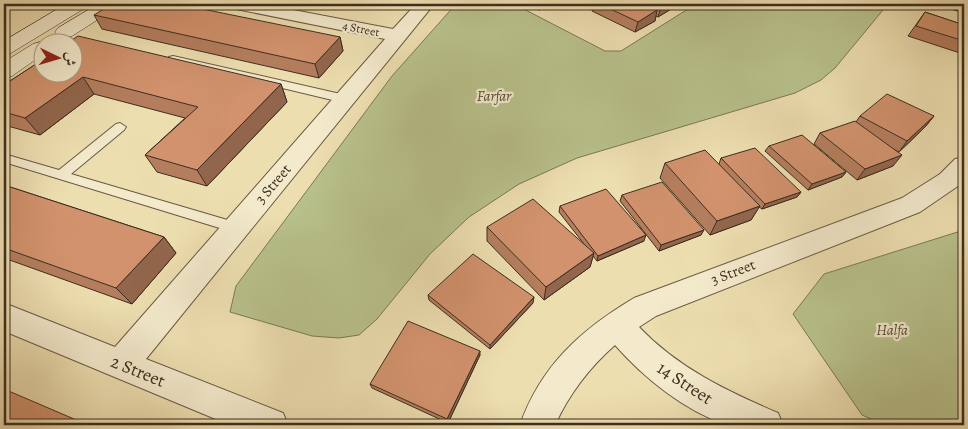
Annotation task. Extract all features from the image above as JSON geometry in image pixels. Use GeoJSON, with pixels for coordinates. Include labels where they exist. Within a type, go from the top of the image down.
{"type":"FeatureCollection","features":[{"type":"Feature","properties":{"kind":"street"},"geometry":{"type":"LineString","coordinates":[[4,49],[80,4]]}},
{"type":"Feature","properties":{"kind":"street"},"geometry":{"type":"LineString","coordinates":[[66,32],[110,4]]}},
{"type":"Feature","properties":{"kind":"street","name":"4 Street"},"geometry":{"type":"LineString","coordinates":[[236,4],[398,36]]}},
{"type":"Feature","properties":{"kind":"street","name":"3 Street"},"geometry":{"type":"LineString","coordinates":[[121,364],[425,4]]}},
{"type":"Feature","properties":{"kind":"street"},"geometry":{"type":"LineString","coordinates":[[4,71],[32,53]]}},
{"type":"Feature","properties":{"kind":"street","name":"3 Street"},"geometry":{"type":"LineString","coordinates":[[537,425],[562,380],[585,352],[616,324],[645,307],[675,294],[911,205],[950,180],[964,165]]}},
{"type":"Feature","properties":{"kind":"street","name":"2 Street"},"geometry":{"type":"LineString","coordinates":[[4,317],[261,423]]}},
{"type":"Feature","properties":{"kind":"street","name":"14 Street"},"geometry":{"type":"LineString","coordinates":[[616,324],[637,348],[661,370],[690,390],[766,425]]}},
{"type":"Feature","properties":{"kind":"lane"},"geometry":{"type":"LineString","coordinates":[[159,56],[345,99]]}},
{"type":"Feature","properties":{"kind":"lane"},"geometry":{"type":"LineString","coordinates":[[67,177],[125,129]]}},
{"type":"Feature","properties":{"kind":"lane"},"geometry":{"type":"LineString","coordinates":[[4,158],[236,228]]}},
{"type":"Feature","properties":{"kind":"green space","name":"Farfar"},"geometry":{"type":"Polygon","coordinates":[[[456,4],[514,4],[605,51],[621,51],[696,4],[888,4],[835,68],[821,80],[795,93],[577,158],[519,184],[469,217],[430,254],[377,319],[359,335],[339,338],[312,336],[230,312],[236,286],[392,76],[456,4]]]}},
{"type":"Feature","properties":{"kind":"green space","name":"Halfa"},"geometry":{"type":"Polygon","coordinates":[[[964,230],[964,425],[885,425],[862,415],[793,314],[824,274],[964,230]]]}},
{"type":"Feature","properties":{"kind":"building"},"geometry":{"type":"Polygon","coordinates":[[[112,4],[178,4],[340,37],[315,64],[94,15],[112,4]]]}},
{"type":"Feature","properties":{"kind":"building"},"geometry":{"type":"Polygon","coordinates":[[[600,4],[644,4],[657,10],[638,22],[600,4]]]}},
{"type":"Feature","properties":{"kind":"building"},"geometry":{"type":"Polygon","coordinates":[[[654,4],[666,4],[661,7],[654,4]]]}},
{"type":"Feature","properties":{"kind":"building"},"geometry":{"type":"Polygon","coordinates":[[[925,12],[964,25],[964,41],[916,26],[925,12]]]}},
{"type":"Feature","properties":{"kind":"building"},"geometry":{"type":"Polygon","coordinates":[[[82,37],[281,84],[197,170],[145,155],[198,107],[83,77],[82,37]]]}},
{"type":"Feature","properties":{"kind":"building"},"geometry":{"type":"Polygon","coordinates":[[[32,67],[32,82],[76,82],[25,118],[4,112],[4,85],[32,67]]]}},
{"type":"Feature","properties":{"kind":"building"},"geometry":{"type":"Polygon","coordinates":[[[887,94],[934,116],[907,141],[860,116],[887,94]]]}},
{"type":"Feature","properties":{"kind":"building"},"geometry":{"type":"Polygon","coordinates":[[[855,121],[902,155],[865,169],[820,133],[855,121]]]}},
{"type":"Feature","properties":{"kind":"building"},"geometry":{"type":"Polygon","coordinates":[[[802,135],[846,172],[812,184],[769,146],[802,135]]]}},
{"type":"Feature","properties":{"kind":"building"},"geometry":{"type":"Polygon","coordinates":[[[755,148],[801,192],[765,204],[721,158],[755,148]]]}},
{"type":"Feature","properties":{"kind":"building"},"geometry":{"type":"Polygon","coordinates":[[[705,150],[760,206],[717,221],[665,163],[705,150]]]}},
{"type":"Feature","properties":{"kind":"building"},"geometry":{"type":"Polygon","coordinates":[[[662,182],[704,230],[661,245],[622,195],[662,182]]]}},
{"type":"Feature","properties":{"kind":"building"},"geometry":{"type":"Polygon","coordinates":[[[4,185],[164,237],[116,288],[4,248],[4,185]]]}},
{"type":"Feature","properties":{"kind":"building"},"geometry":{"type":"Polygon","coordinates":[[[606,189],[646,235],[598,256],[560,206],[606,189]]]}},
{"type":"Feature","properties":{"kind":"building"},"geometry":{"type":"Polygon","coordinates":[[[533,199],[594,253],[546,287],[487,227],[533,199]]]}},
{"type":"Feature","properties":{"kind":"building"},"geometry":{"type":"Polygon","coordinates":[[[473,254],[534,297],[490,345],[428,295],[473,254]]]}},
{"type":"Feature","properties":{"kind":"building"},"geometry":{"type":"Polygon","coordinates":[[[408,321],[480,351],[447,419],[370,384],[408,321]]]}},
{"type":"Feature","properties":{"kind":"building"},"geometry":{"type":"Polygon","coordinates":[[[4,389],[88,425],[4,425],[4,389]]]}}]}
